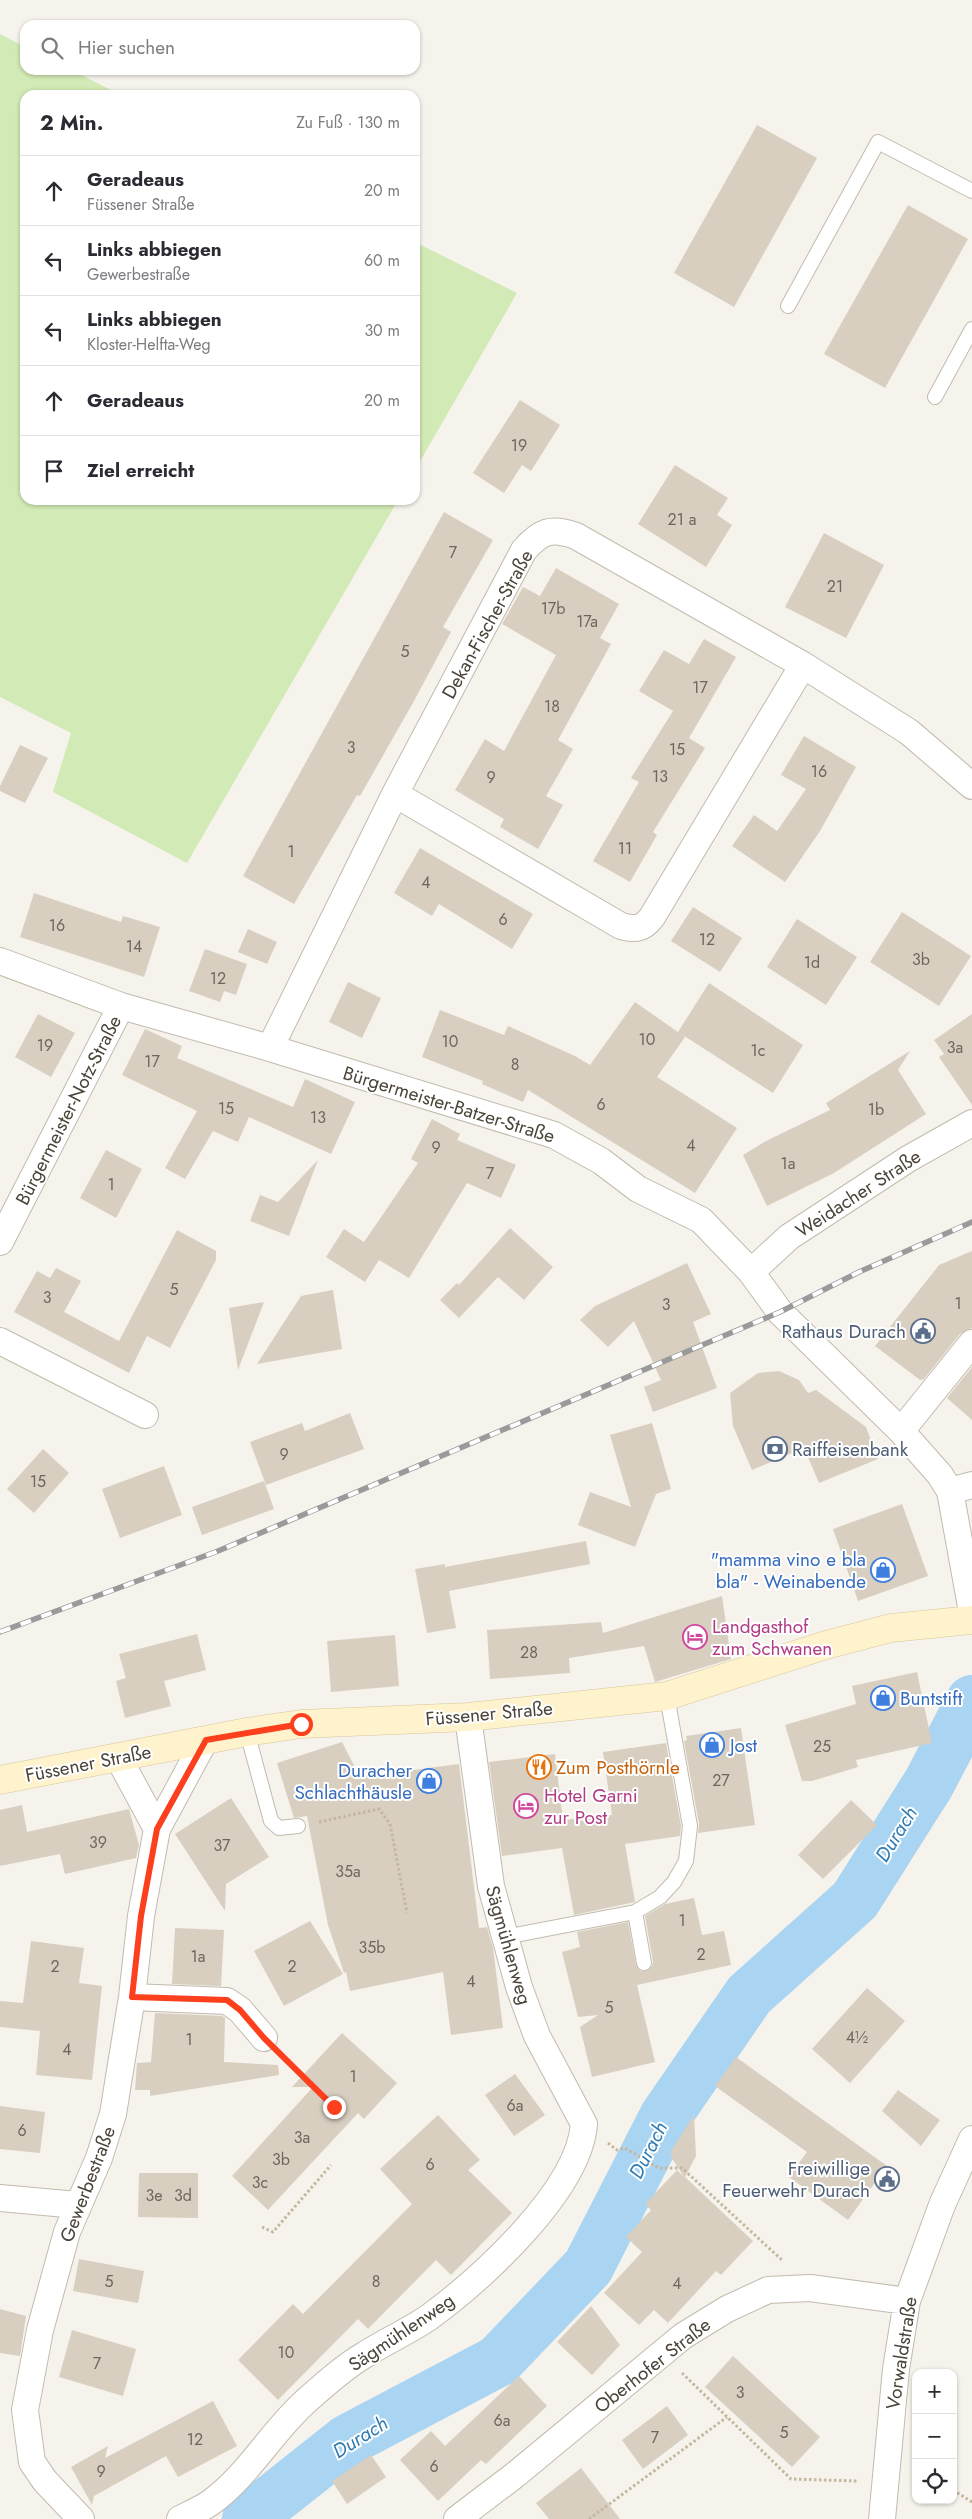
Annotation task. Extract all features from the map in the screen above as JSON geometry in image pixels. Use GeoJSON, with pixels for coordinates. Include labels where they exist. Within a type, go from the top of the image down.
{"type":"FeatureCollection","features":[{"type":"Feature","properties":{"kind":"main road","name":"Füssener Straße"},"geometry":{"type":"LineString","coordinates":[[0,1780],[246,1732],[301,1724],[468,1717],[667,1696],[826,1645],[891,1628],[972,1620]]}},
{"type":"Feature","properties":{"kind":"street","name":"Dekan-Fischer-Straße"},"geometry":{"type":"LineString","coordinates":[[270,1048],[395,794],[524,550],[536,537],[548,532],[561,530],[576,536],[804,665],[909,732],[972,786]]}},
{"type":"Feature","properties":{"kind":"street"},"geometry":{"type":"LineString","coordinates":[[395,794],[621,926],[639,928],[646,925],[652,917],[804,665]]}},
{"type":"Feature","properties":{"kind":"street","name":"Bürgermeister-Batzer-Straße"},"geometry":{"type":"LineString","coordinates":[[0,961],[122,1006],[270,1048],[554,1135],[601,1161],[638,1189],[701,1220],[751,1272],[780,1312],[902,1431],[940,1474],[961,1488],[972,1612]]}},
{"type":"Feature","properties":{"kind":"street","name":"Bürgermeister-Notz-Straße"},"geometry":{"type":"LineString","coordinates":[[0,1242],[122,1006]]}},
{"type":"Feature","properties":{"kind":"street","name":"Weidacher Straße"},"geometry":{"type":"LineString","coordinates":[[751,1272],[789,1237],[908,1159],[972,1123]]}},
{"type":"Feature","properties":{"kind":"street"},"geometry":{"type":"LineString","coordinates":[[0,1341],[145,1415]]}},
{"type":"Feature","properties":{"kind":"street"},"geometry":{"type":"LineString","coordinates":[[902,1431],[972,1343]]}},
{"type":"Feature","properties":{"kind":"street","name":"Sägmühlenweg"},"geometry":{"type":"LineString","coordinates":[[180,2519],[210,2502],[232,2482],[306,2401],[363,2355],[427,2318],[484,2272],[528,2227],[576,2159],[583,2140],[584,2124],[536,2036],[519,1987],[491,1886],[468,1717]]}},
{"type":"Feature","properties":{"kind":"street","name":"Gewerbestraße"},"geometry":{"type":"LineString","coordinates":[[81,2519],[44,2481],[32,2462],[25,2410],[40,2330],[66,2232],[99,2158],[113,2114],[132,1997],[141,1916],[157,1829],[206,1740]]}},
{"type":"Feature","properties":{"kind":"street"},"geometry":{"type":"LineString","coordinates":[[118,1757],[157,1829]]}},
{"type":"Feature","properties":{"kind":"street"},"geometry":{"type":"LineString","coordinates":[[132,1997],[227,2000],[240,2010],[264,2038]]}},
{"type":"Feature","properties":{"kind":"street","name":"Vorwaldstraße"},"geometry":{"type":"LineString","coordinates":[[882,2519],[896,2369],[907,2301],[942,2205],[972,2139]]}},
{"type":"Feature","properties":{"kind":"street"},"geometry":{"type":"LineString","coordinates":[[0,2198],[77,2205]]}},
{"type":"Feature","properties":{"kind":"street","name":"Oberhofer Straße"},"geometry":{"type":"LineString","coordinates":[[457,2519],[515,2475],[683,2336],[726,2309],[768,2290],[810,2288],[907,2301]]}},
{"type":"Feature","properties":{"kind":"lane"},"geometry":{"type":"LineString","coordinates":[[788,306],[878,142],[972,191]]}},
{"type":"Feature","properties":{"kind":"lane"},"geometry":{"type":"LineString","coordinates":[[935,397],[972,329]]}},
{"type":"Feature","properties":{"kind":"lane"},"geometry":{"type":"LineString","coordinates":[[505,1937],[635,1912],[660,1898],[674,1882],[686,1861],[690,1826],[667,1696]]}},
{"type":"Feature","properties":{"kind":"lane"},"geometry":{"type":"LineString","coordinates":[[246,1732],[271,1821],[279,1828],[298,1826]]}},
{"type":"Feature","properties":{"kind":"lane"},"geometry":{"type":"LineString","coordinates":[[635,1912],[644,1963]]}},
{"type":"Feature","properties":{"kind":"path"},"geometry":{"type":"LineString","coordinates":[[298,1826],[379,1809],[390,1824],[407,1913]]}},
{"type":"Feature","properties":{"kind":"path"},"geometry":{"type":"LineString","coordinates":[[264,2038],[334,2107]]}},
{"type":"Feature","properties":{"kind":"path"},"geometry":{"type":"LineString","coordinates":[[625,2148],[659,2168],[682,2168],[769,2247],[810,2288]]}},
{"type":"Feature","properties":{"kind":"path"},"geometry":{"type":"LineString","coordinates":[[262,2227],[273,2232],[331,2165]]}},
{"type":"Feature","properties":{"kind":"path"},"geometry":{"type":"LineString","coordinates":[[661,2354],[791,2478],[884,2482]]}},
{"type":"Feature","properties":{"kind":"path"},"geometry":{"type":"LineString","coordinates":[[590,2519],[727,2417]]}},
{"type":"Feature","properties":{"kind":"path"},"geometry":{"type":"LineString","coordinates":[[957,2493],[972,2502]]}},
{"type":"Feature","properties":{"kind":"green space"},"geometry":{"type":"Polygon","coordinates":[[[0,34],[20,44],[20,75],[81,75],[111,90],[20,90],[20,505],[395,505],[187,863],[53,792],[71,733],[0,697],[0,34]]]}},
{"type":"Feature","properties":{"kind":"green space"},"geometry":{"type":"Polygon","coordinates":[[[420,244],[517,293],[420,461],[420,244]]]}},
{"type":"Feature","properties":{"kind":"building"},"geometry":{"type":"Polygon","coordinates":[[[757,125],[817,158],[734,307],[674,273],[757,125]]]}},
{"type":"Feature","properties":{"kind":"building"},"geometry":{"type":"Polygon","coordinates":[[[908,205],[968,239],[885,388],[824,354],[908,205]]]}},
{"type":"Feature","properties":{"kind":"building"},"geometry":{"type":"Polygon","coordinates":[[[520,400],[560,425],[531,471],[522,465],[504,493],[473,473],[520,400]]]}},
{"type":"Feature","properties":{"kind":"building"},"geometry":{"type":"Polygon","coordinates":[[[675,465],[728,498],[717,515],[732,525],[706,567],[638,524],[675,465]]]}},
{"type":"Feature","properties":{"kind":"building"},"geometry":{"type":"Polygon","coordinates":[[[444,512],[493,540],[443,627],[451,632],[414,701],[360,796],[357,795],[294,904],[243,876],[444,512]]]}},
{"type":"Feature","properties":{"kind":"building"},"geometry":{"type":"Polygon","coordinates":[[[824,533],[884,565],[846,638],[785,607],[824,533]]]}},
{"type":"Feature","properties":{"kind":"building"},"geometry":{"type":"Polygon","coordinates":[[[556,568],[619,604],[600,638],[611,644],[558,740],[573,749],[546,796],[563,805],[538,849],[500,827],[504,819],[455,790],[485,739],[504,751],[556,655],[502,624],[523,587],[540,596],[556,568]]]}},
{"type":"Feature","properties":{"kind":"building"},"geometry":{"type":"Polygon","coordinates":[[[704,639],[736,657],[689,738],[705,748],[653,832],[657,835],[630,882],[593,861],[639,782],[631,778],[673,711],[639,691],[664,650],[689,664],[704,639]]]}},
{"type":"Feature","properties":{"kind":"building"},"geometry":{"type":"Polygon","coordinates":[[[804,736],[856,767],[820,831],[785,882],[732,846],[754,815],[777,831],[806,789],[781,775],[804,736]]]}},
{"type":"Feature","properties":{"kind":"building"},"geometry":{"type":"Polygon","coordinates":[[[20,745],[48,758],[25,803],[0,791],[0,786],[20,745]]]}},
{"type":"Feature","properties":{"kind":"building"},"geometry":{"type":"Polygon","coordinates":[[[420,848],[533,914],[512,949],[439,904],[432,916],[394,893],[420,848]]]}},
{"type":"Feature","properties":{"kind":"building"},"geometry":{"type":"Polygon","coordinates":[[[34,893],[121,922],[123,916],[160,927],[144,977],[20,937],[34,893]]]}},
{"type":"Feature","properties":{"kind":"building"},"geometry":{"type":"Polygon","coordinates":[[[693,907],[742,938],[720,972],[671,941],[693,907]]]}},
{"type":"Feature","properties":{"kind":"building"},"geometry":{"type":"Polygon","coordinates":[[[902,912],[971,956],[939,1006],[870,962],[902,912]]]}},
{"type":"Feature","properties":{"kind":"building"},"geometry":{"type":"Polygon","coordinates":[[[797,919],[857,957],[826,1005],[767,967],[797,919]]]}},
{"type":"Feature","properties":{"kind":"building"},"geometry":{"type":"Polygon","coordinates":[[[248,929],[277,942],[267,964],[238,952],[248,929]]]}},
{"type":"Feature","properties":{"kind":"building"},"geometry":{"type":"Polygon","coordinates":[[[205,949],[247,964],[236,995],[224,991],[220,1002],[189,991],[205,949]]]}},
{"type":"Feature","properties":{"kind":"building"},"geometry":{"type":"Polygon","coordinates":[[[348,982],[381,998],[362,1038],[329,1022],[348,982]]]}},
{"type":"Feature","properties":{"kind":"building"},"geometry":{"type":"Polygon","coordinates":[[[709,983],[803,1045],[773,1093],[678,1032],[709,983]]]}},
{"type":"Feature","properties":{"kind":"building"},"geometry":{"type":"Polygon","coordinates":[[[635,1002],[685,1037],[657,1077],[737,1128],[695,1193],[528,1090],[523,1102],[482,1084],[483,1081],[422,1057],[440,1010],[504,1035],[508,1026],[575,1056],[590,1065],[635,1002]]]}},
{"type":"Feature","properties":{"kind":"building"},"geometry":{"type":"Polygon","coordinates":[[[38,1014],[75,1033],[51,1077],[15,1057],[38,1014]]]}},
{"type":"Feature","properties":{"kind":"building"},"geometry":{"type":"Polygon","coordinates":[[[972,1014],[972,1105],[939,1057],[944,1054],[934,1040],[972,1014]]]}},
{"type":"Feature","properties":{"kind":"building"},"geometry":{"type":"Polygon","coordinates":[[[145,1029],[182,1046],[177,1058],[293,1107],[305,1079],[355,1102],[331,1154],[249,1117],[238,1142],[213,1131],[185,1179],[165,1168],[197,1111],[122,1075],[145,1029]]]}},
{"type":"Feature","properties":{"kind":"building"},"geometry":{"type":"Polygon","coordinates":[[[910,1051],[898,1070],[926,1114],[834,1173],[767,1206],[743,1155],[766,1141],[830,1110],[826,1103],[910,1051]]]}},
{"type":"Feature","properties":{"kind":"building"},"geometry":{"type":"Polygon","coordinates":[[[432,1119],[460,1134],[457,1140],[516,1165],[501,1198],[467,1183],[409,1278],[379,1260],[365,1282],[326,1257],[344,1229],[364,1242],[418,1163],[411,1159],[432,1119]]]}},
{"type":"Feature","properties":{"kind":"building"},"geometry":{"type":"Polygon","coordinates":[[[106,1150],[142,1169],[116,1218],[80,1198],[106,1150]]]}},
{"type":"Feature","properties":{"kind":"building"},"geometry":{"type":"Polygon","coordinates":[[[318,1160],[289,1236],[250,1221],[260,1195],[278,1202],[318,1160]]]}},
{"type":"Feature","properties":{"kind":"building"},"geometry":{"type":"Polygon","coordinates":[[[510,1228],[553,1267],[524,1300],[498,1277],[459,1318],[440,1300],[457,1283],[459,1285],[510,1228]]]}},
{"type":"Feature","properties":{"kind":"building"},"geometry":{"type":"Polygon","coordinates":[[[177,1230],[216,1251],[216,1260],[170,1348],[147,1336],[129,1373],[14,1312],[37,1271],[50,1278],[56,1268],[81,1281],[64,1312],[119,1341],[177,1230]]]}},
{"type":"Feature","properties":{"kind":"building","name":"Rathaus Durach"},"geometry":{"type":"Polygon","coordinates":[[[972,1251],[972,1328],[960,1334],[924,1379],[920,1380],[875,1346],[939,1265],[972,1251]]]}},
{"type":"Feature","properties":{"kind":"building"},"geometry":{"type":"Polygon","coordinates":[[[687,1263],[711,1314],[693,1322],[717,1388],[653,1412],[644,1387],[661,1380],[634,1321],[608,1347],[580,1320],[595,1306],[687,1263]]]}},
{"type":"Feature","properties":{"kind":"building"},"geometry":{"type":"Polygon","coordinates":[[[333,1290],[342,1349],[257,1364],[301,1296],[333,1290]]]}},
{"type":"Feature","properties":{"kind":"building"},"geometry":{"type":"Polygon","coordinates":[[[264,1302],[238,1370],[229,1308],[264,1302]]]}},
{"type":"Feature","properties":{"kind":"building"},"geometry":{"type":"Polygon","coordinates":[[[972,1367],[972,1420],[947,1398],[972,1367]]]}},
{"type":"Feature","properties":{"kind":"building"},"geometry":{"type":"Polygon","coordinates":[[[779,1371],[799,1380],[808,1393],[816,1390],[866,1427],[878,1459],[819,1483],[804,1448],[752,1470],[733,1426],[730,1393],[758,1373],[779,1371]]]}},
{"type":"Feature","properties":{"kind":"building"},"geometry":{"type":"Polygon","coordinates":[[[350,1413],[364,1449],[266,1485],[250,1442],[302,1423],[305,1431],[350,1413]]]}},
{"type":"Feature","properties":{"kind":"building"},"geometry":{"type":"Polygon","coordinates":[[[652,1423],[671,1489],[656,1494],[635,1547],[578,1525],[590,1492],[631,1507],[610,1435],[652,1423]]]}},
{"type":"Feature","properties":{"kind":"building"},"geometry":{"type":"Polygon","coordinates":[[[43,1449],[69,1473],[34,1513],[7,1489],[43,1449]]]}},
{"type":"Feature","properties":{"kind":"building"},"geometry":{"type":"Polygon","coordinates":[[[164,1466],[182,1515],[120,1538],[102,1489],[164,1466]]]}},
{"type":"Feature","properties":{"kind":"building"},"geometry":{"type":"Polygon","coordinates":[[[264,1481],[274,1509],[202,1535],[192,1507],[264,1481]]]}},
{"type":"Feature","properties":{"kind":"building"},"geometry":{"type":"Polygon","coordinates":[[[902,1504],[928,1576],[858,1601],[833,1529],[902,1504]]]}},
{"type":"Feature","properties":{"kind":"building"},"geometry":{"type":"Polygon","coordinates":[[[586,1541],[590,1564],[449,1591],[456,1628],[427,1633],[415,1569],[445,1564],[445,1567],[586,1541]]]}},
{"type":"Feature","properties":{"kind":"building"},"geometry":{"type":"Polygon","coordinates":[[[722,1596],[731,1659],[655,1682],[644,1646],[569,1658],[570,1673],[490,1679],[487,1630],[601,1622],[603,1633],[722,1596]]]}},
{"type":"Feature","properties":{"kind":"building"},"geometry":{"type":"Polygon","coordinates":[[[197,1634],[206,1670],[164,1681],[171,1706],[125,1718],[116,1681],[126,1678],[119,1654],[197,1634]]]}},
{"type":"Feature","properties":{"kind":"building"},"geometry":{"type":"Polygon","coordinates":[[[395,1635],[399,1686],[331,1692],[327,1641],[395,1635]]]}},
{"type":"Feature","properties":{"kind":"building"},"geometry":{"type":"Polygon","coordinates":[[[917,1672],[932,1743],[856,1760],[858,1767],[812,1781],[802,1781],[785,1725],[856,1704],[852,1686],[917,1672]]]}},
{"type":"Feature","properties":{"kind":"building"},"geometry":{"type":"Polygon","coordinates":[[[741,1728],[755,1825],[698,1833],[699,1824],[684,1741],[687,1740],[686,1736],[741,1728]]]}},
{"type":"Feature","properties":{"kind":"building"},"geometry":{"type":"Polygon","coordinates":[[[342,1742],[360,1777],[459,1764],[479,1928],[487,1927],[493,1948],[503,2028],[451,2035],[443,1972],[350,1991],[346,1972],[344,1973],[328,1925],[307,1816],[294,1818],[277,1763],[342,1742]]]}},
{"type":"Feature","properties":{"kind":"building"},"geometry":{"type":"Polygon","coordinates":[[[666,1743],[681,1826],[680,1836],[625,1844],[635,1902],[574,1915],[562,1848],[502,1856],[489,1762],[555,1754],[563,1820],[612,1815],[603,1752],[666,1743]]]}},
{"type":"Feature","properties":{"kind":"building"},"geometry":{"type":"Polygon","coordinates":[[[231,1798],[269,1857],[226,1884],[225,1911],[175,1834],[231,1798]]]}},
{"type":"Feature","properties":{"kind":"building"},"geometry":{"type":"Polygon","coordinates":[[[851,1800],[877,1825],[823,1879],[798,1855],[851,1800]]]}},
{"type":"Feature","properties":{"kind":"building"},"geometry":{"type":"Polygon","coordinates":[[[22,1805],[27,1832],[129,1809],[139,1845],[136,1858],[65,1874],[60,1854],[0,1866],[0,1810],[22,1805]]]}},
{"type":"Feature","properties":{"kind":"building"},"geometry":{"type":"Polygon","coordinates":[[[694,1898],[702,1935],[724,1931],[731,1965],[637,1985],[655,2062],[592,2077],[580,2027],[598,2015],[578,2017],[562,1952],[580,1947],[577,1932],[628,1922],[636,1965],[641,1971],[646,1971],[652,1966],[653,1962],[645,1916],[665,1904],[694,1898]]]}},
{"type":"Feature","properties":{"kind":"building"},"geometry":{"type":"Polygon","coordinates":[[[310,1921],[343,1974],[284,2006],[254,1951],[310,1921]]]}},
{"type":"Feature","properties":{"kind":"building"},"geometry":{"type":"Polygon","coordinates":[[[175,1928],[224,1930],[221,1986],[172,1984],[175,1928]]]}},
{"type":"Feature","properties":{"kind":"building"},"geometry":{"type":"Polygon","coordinates":[[[31,1941],[84,1948],[79,1983],[102,1986],[92,2080],[36,2075],[40,2031],[0,2027],[0,2001],[23,2003],[31,1941]]]}},
{"type":"Feature","properties":{"kind":"building"},"geometry":{"type":"Polygon","coordinates":[[[867,1988],[905,2021],[850,2083],[812,2049],[867,1988]]]}},
{"type":"Feature","properties":{"kind":"building"},"geometry":{"type":"Polygon","coordinates":[[[155,2013],[222,2016],[225,2018],[224,2062],[278,2065],[279,2075],[150,2096],[150,2090],[135,2090],[137,2063],[151,2062],[155,2013]]]}},
{"type":"Feature","properties":{"kind":"building"},"geometry":{"type":"Polygon","coordinates":[[[342,2033],[397,2083],[364,2119],[358,2113],[268,2210],[232,2176],[313,2087],[292,2087],[342,2033]]]}},
{"type":"Feature","properties":{"kind":"building"},"geometry":{"type":"Polygon","coordinates":[[[736,2057],[887,2166],[848,2220],[789,2177],[807,2152],[715,2086],[736,2057]]]}},
{"type":"Feature","properties":{"kind":"building"},"geometry":{"type":"Polygon","coordinates":[[[515,2074],[545,2115],[514,2136],[485,2095],[515,2074]]]}},
{"type":"Feature","properties":{"kind":"building"},"geometry":{"type":"Polygon","coordinates":[[[898,2090],[940,2120],[921,2146],[882,2111],[898,2090]]]}},
{"type":"Feature","properties":{"kind":"building"},"geometry":{"type":"Polygon","coordinates":[[[0,2106],[45,2112],[40,2153],[0,2149],[0,2106]]]}},
{"type":"Feature","properties":{"kind":"building"},"geometry":{"type":"Polygon","coordinates":[[[438,2115],[480,2160],[468,2170],[512,2213],[451,2275],[436,2260],[368,2329],[358,2319],[278,2400],[238,2360],[293,2304],[303,2314],[412,2204],[380,2169],[438,2115]]]}},
{"type":"Feature","properties":{"kind":"building"},"geometry":{"type":"Polygon","coordinates":[[[694,2115],[696,2156],[685,2177],[753,2241],[721,2275],[716,2271],[668,2323],[654,2310],[639,2325],[604,2293],[642,2252],[626,2237],[651,2210],[645,2204],[677,2170],[684,2177],[671,2157],[671,2151],[694,2115]]]}},
{"type":"Feature","properties":{"kind":"building"},"geometry":{"type":"Polygon","coordinates":[[[139,2173],[198,2173],[198,2218],[138,2217],[139,2173]]]}},
{"type":"Feature","properties":{"kind":"building"},"geometry":{"type":"Polygon","coordinates":[[[79,2259],[144,2271],[138,2303],[73,2291],[79,2259]]]}},
{"type":"Feature","properties":{"kind":"building"},"geometry":{"type":"Polygon","coordinates":[[[591,2306],[620,2345],[592,2375],[557,2342],[591,2306]]]}},
{"type":"Feature","properties":{"kind":"building"},"geometry":{"type":"Polygon","coordinates":[[[0,2309],[26,2316],[20,2356],[0,2353],[0,2309]]]}},
{"type":"Feature","properties":{"kind":"building"},"geometry":{"type":"Polygon","coordinates":[[[72,2330],[136,2349],[123,2396],[59,2377],[72,2330]]]}},
{"type":"Feature","properties":{"kind":"building"},"geometry":{"type":"Polygon","coordinates":[[[733,2356],[820,2437],[792,2467],[705,2387],[733,2356]]]}},
{"type":"Feature","properties":{"kind":"building"},"geometry":{"type":"Polygon","coordinates":[[[519,2376],[547,2406],[486,2464],[481,2460],[438,2501],[400,2460],[431,2431],[445,2446],[519,2376]]]}},
{"type":"Feature","properties":{"kind":"building"},"geometry":{"type":"Polygon","coordinates":[[[213,2401],[237,2446],[178,2477],[166,2456],[94,2496],[92,2505],[71,2467],[108,2446],[105,2458],[213,2401]]]}},
{"type":"Feature","properties":{"kind":"building"},"geometry":{"type":"Polygon","coordinates":[[[667,2406],[688,2435],[643,2469],[622,2440],[667,2406]]]}},
{"type":"Feature","properties":{"kind":"building"},"geometry":{"type":"Polygon","coordinates":[[[371,2455],[386,2477],[347,2504],[332,2481],[371,2455]]]}},
{"type":"Feature","properties":{"kind":"building"},"geometry":{"type":"Polygon","coordinates":[[[581,2468],[620,2519],[549,2519],[536,2503],[581,2468]]]}},
{"type":"Feature","properties":{"kind":"waterway","name":"Durach"},"geometry":{"type":"LineString","coordinates":[[248,2519],[348,2440],[498,2361],[588,2267],[665,2117],[749,1995],[855,1900],[929,1783],[972,1701]]}},
{"type":"Feature","properties":{"kind":"railway"},"geometry":{"type":"LineString","coordinates":[[0,1632],[218,1551],[780,1312],[859,1272],[972,1222]]}},
{"type":"Feature","properties":{"kind":"place","name":"Rathaus Durach"},"geometry":{"type":"Point","coordinates":[923,1331]}},
{"type":"Feature","properties":{"kind":"place","name":"Raiffeisenbank"},"geometry":{"type":"Point","coordinates":[775,1449]}},
{"type":"Feature","properties":{"kind":"place","name":"\"mamma vino e bla bla\" - Weinabende"},"geometry":{"type":"Point","coordinates":[883,1570]}},
{"type":"Feature","properties":{"kind":"place","name":"Landgasthof zum Schwanen"},"geometry":{"type":"Point","coordinates":[695,1637]}},
{"type":"Feature","properties":{"kind":"place","name":"Buntstift"},"geometry":{"type":"Point","coordinates":[883,1698]}},
{"type":"Feature","properties":{"kind":"place","name":"Jost"},"geometry":{"type":"Point","coordinates":[712,1745]}},
{"type":"Feature","properties":{"kind":"place","name":"Zum Posthörnle"},"geometry":{"type":"Point","coordinates":[539,1767]}},
{"type":"Feature","properties":{"kind":"place","name":"Duracher Schlachthäusle"},"geometry":{"type":"Point","coordinates":[429,1781]}},
{"type":"Feature","properties":{"kind":"place","name":"Hotel Garni zur Post"},"geometry":{"type":"Point","coordinates":[526,1806]}},
{"type":"Feature","properties":{"kind":"place","name":"Freiwillige Feuerwehr Durach"},"geometry":{"type":"Point","coordinates":[887,2179]}},
{"type":"Feature","properties":{"kind":"route"},"geometry":{"type":"LineString","coordinates":[[301,1724],[206,1740],[157,1829],[141,1916],[132,1997],[227,2000],[240,2010],[264,2038],[334,2107]]}}]}
